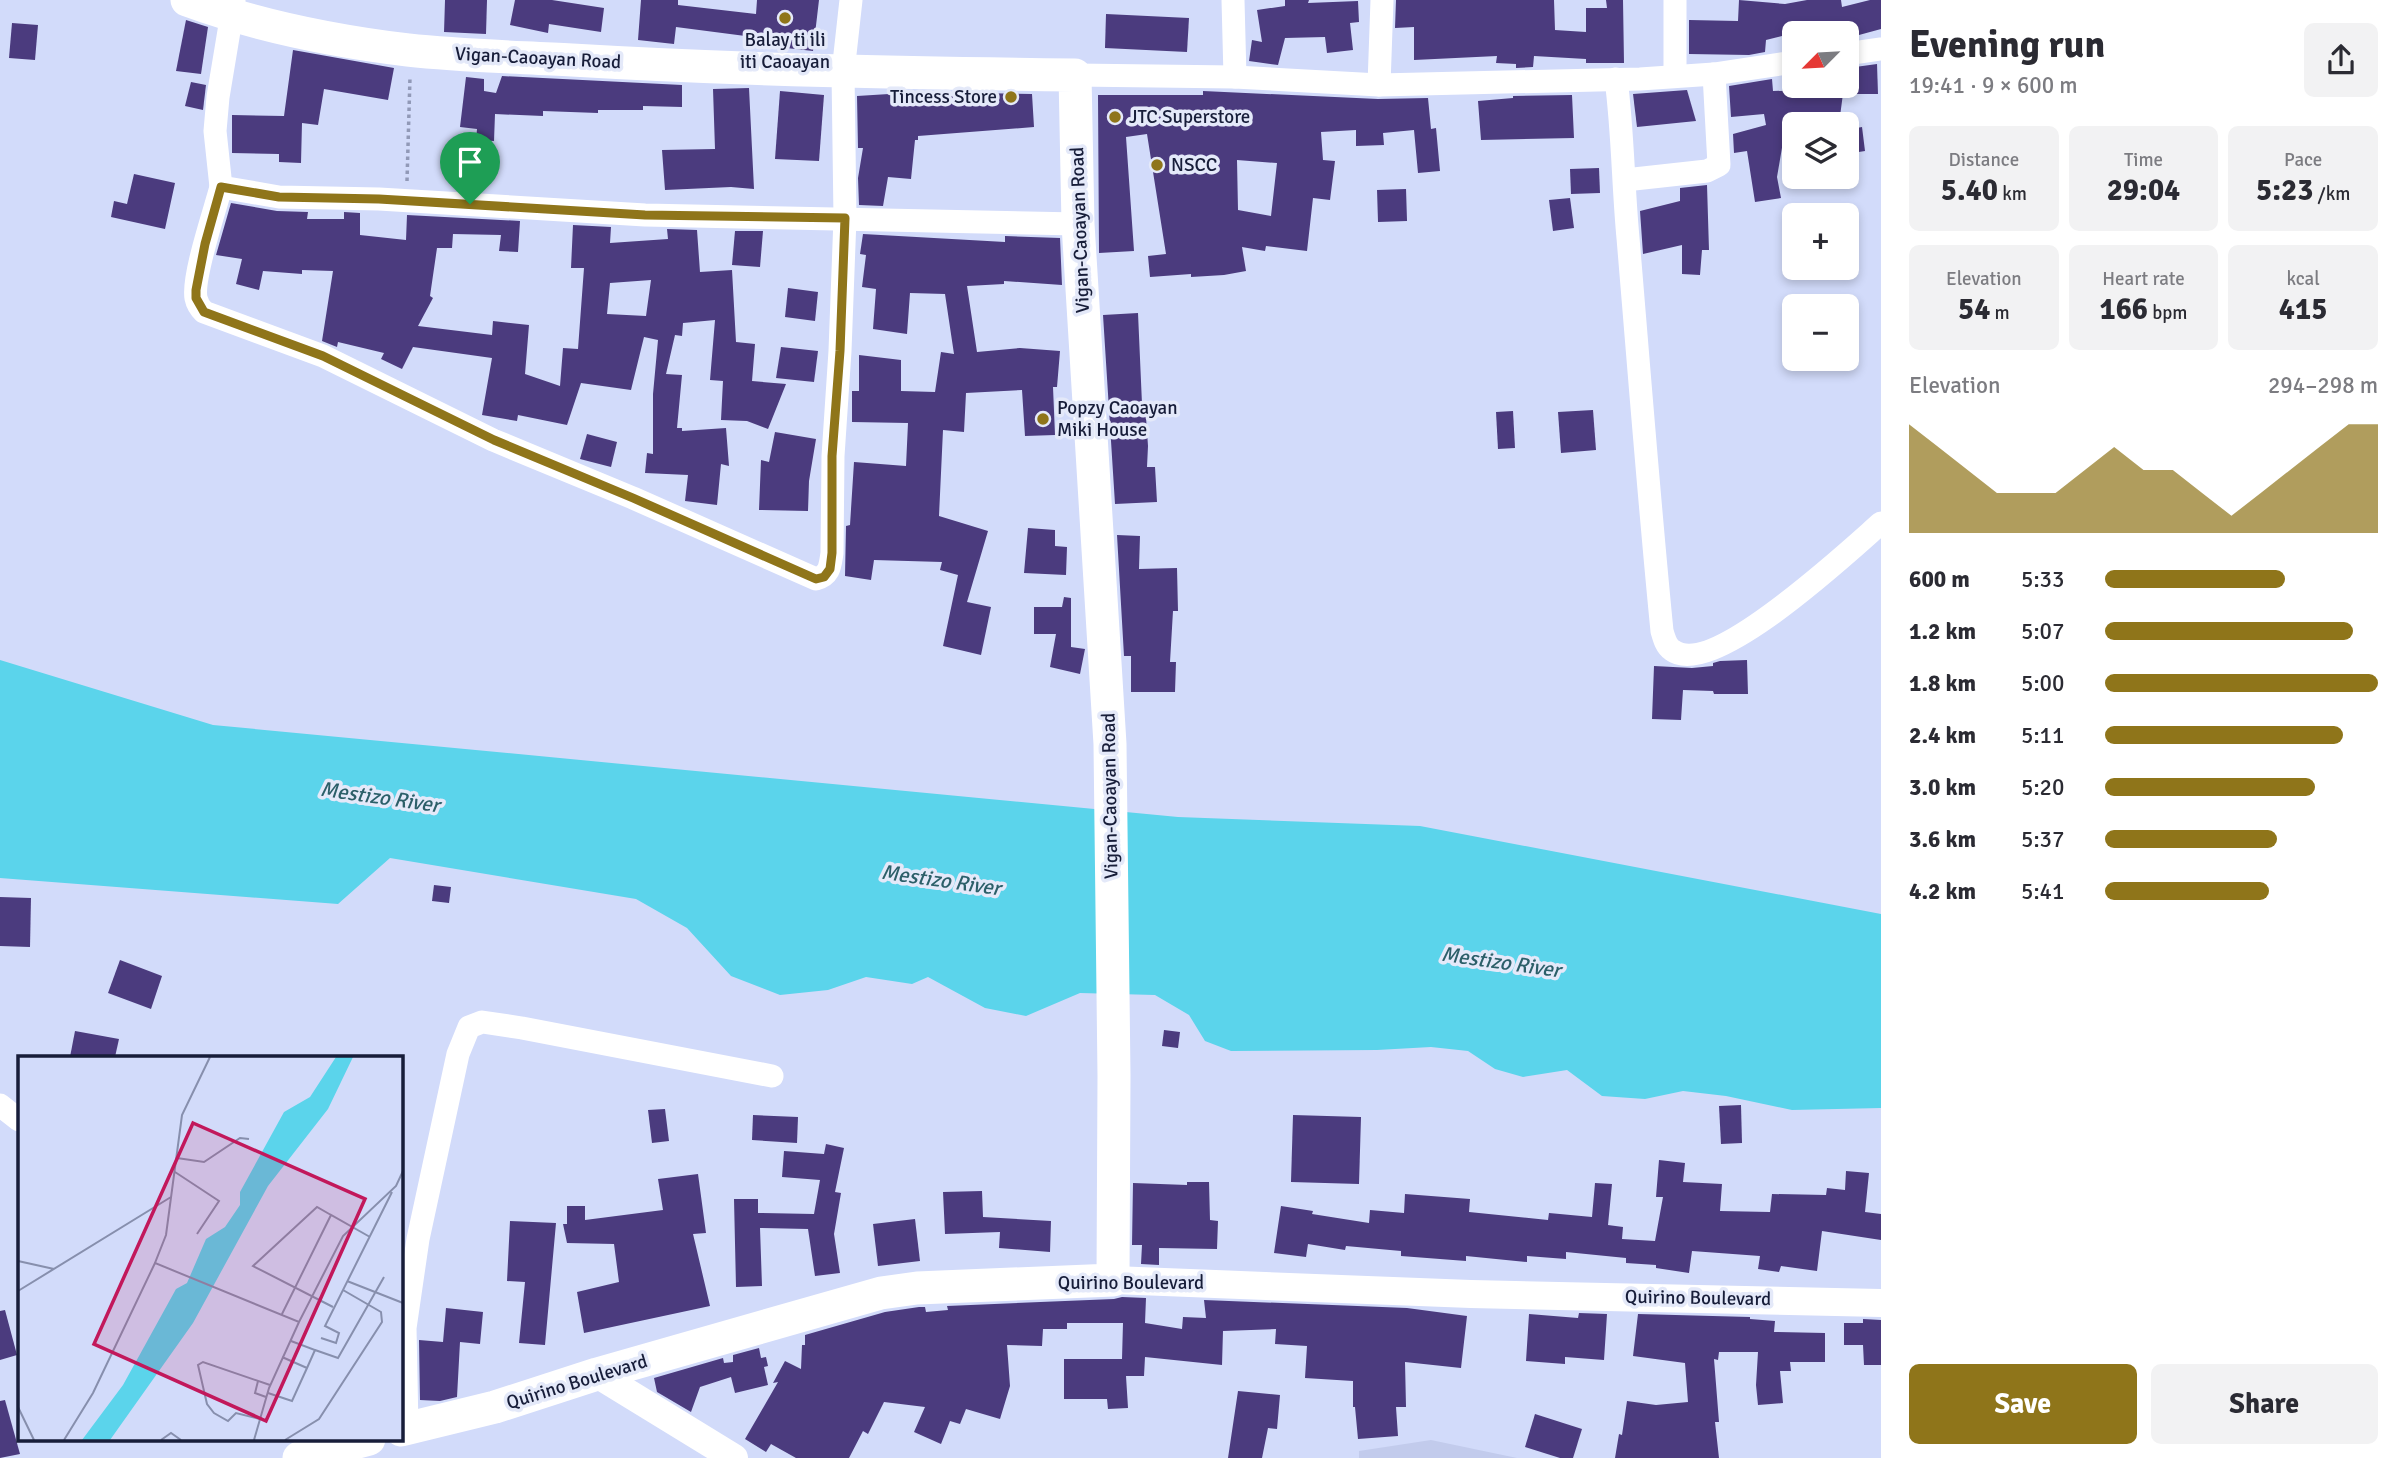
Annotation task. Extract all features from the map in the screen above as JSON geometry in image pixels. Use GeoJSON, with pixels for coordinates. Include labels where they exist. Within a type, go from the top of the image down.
{"type":"FeatureCollection","features":[{"type":"Feature","properties":{"kind":"main road","name":"Vigan-Caoayan Road"},"geometry":{"type":"LineString","coordinates":[[187,0],[233,8],[338,39],[411,50],[843,72],[1075,75],[1078,223],[1110,744],[1114,1076],[1113,1280]]}},
{"type":"Feature","properties":{"kind":"main road","name":"Quirino Boulevard"},"geometry":{"type":"LineString","coordinates":[[404,1429],[495,1407],[597,1374],[881,1293],[917,1288],[1113,1280]]}},
{"type":"Feature","properties":{"kind":"main road"},"geometry":{"type":"LineString","coordinates":[[300,1451],[363,1440]]}},
{"type":"Feature","properties":{"kind":"street"},"geometry":{"type":"LineString","coordinates":[[233,8],[215,131],[221,187],[205,244],[196,290],[196,298],[204,312],[323,356],[494,440],[816,579],[824,577],[830,569],[832,553],[832,456],[840,351],[845,218],[843,72],[851,0]]}},
{"type":"Feature","properties":{"kind":"street"},"geometry":{"type":"LineString","coordinates":[[1233,0],[1235,77]]}},
{"type":"Feature","properties":{"kind":"street"},"geometry":{"type":"LineString","coordinates":[[1379,85],[1382,0]]}},
{"type":"Feature","properties":{"kind":"street"},"geometry":{"type":"LineString","coordinates":[[1675,0],[1675,75]]}},
{"type":"Feature","properties":{"kind":"street"},"geometry":{"type":"LineString","coordinates":[[1859,53],[1881,50]]}},
{"type":"Feature","properties":{"kind":"street"},"geometry":{"type":"LineString","coordinates":[[1075,75],[1235,77],[1379,85],[1714,74],[1782,64]]}},
{"type":"Feature","properties":{"kind":"street"},"geometry":{"type":"LineString","coordinates":[[1625,180],[1707,171],[1719,165],[1714,74]]}},
{"type":"Feature","properties":{"kind":"street"},"geometry":{"type":"LineString","coordinates":[[1616,79],[1622,123],[1653,540],[1662,631],[1670,649],[1680,654],[1696,655],[1740,634],[1800,594],[1881,523]]}},
{"type":"Feature","properties":{"kind":"street"},"geometry":{"type":"LineString","coordinates":[[221,187],[279,197],[407,201],[645,215],[1078,223]]}},
{"type":"Feature","properties":{"kind":"street"},"geometry":{"type":"LineString","coordinates":[[404,1429],[405,1328],[418,1239],[458,1054],[470,1027],[482,1023],[523,1028],[772,1076]]}},
{"type":"Feature","properties":{"kind":"street"},"geometry":{"type":"LineString","coordinates":[[0,1105],[18,1119]]}},
{"type":"Feature","properties":{"kind":"street","name":"Quirino Boulevard"},"geometry":{"type":"LineString","coordinates":[[1113,1280],[1471,1294],[1881,1303]]}},
{"type":"Feature","properties":{"kind":"street"},"geometry":{"type":"LineString","coordinates":[[597,1374],[734,1458]]}},
{"type":"Feature","properties":{"kind":"path"},"geometry":{"type":"LineString","coordinates":[[407,201],[411,50]]}},
{"type":"Feature","properties":{"kind":"shaded area"},"geometry":{"type":"Polygon","coordinates":[[[1431,1440],[1517,1458],[1359,1458],[1359,1451],[1431,1440]]]}},
{"type":"Feature","properties":{"kind":"water","name":"Mestizo River"},"geometry":{"type":"Polygon","coordinates":[[[0,660],[213,725],[1178,817],[1420,826],[1881,914],[1881,1108],[1792,1110],[1726,1096],[1683,1091],[1645,1099],[1602,1096],[1567,1070],[1523,1077],[1495,1069],[1468,1051],[1431,1047],[1231,1051],[1205,1041],[1189,1015],[1155,995],[1080,993],[1026,1016],[985,1008],[928,977],[912,984],[866,977],[828,990],[780,995],[731,976],[687,928],[636,899],[390,858],[338,904],[0,878],[0,660]]]}},
{"type":"Feature","properties":{"kind":"building"},"geometry":{"type":"Polygon","coordinates":[[[445,0],[487,0],[486,34],[444,32],[445,0]]]}},
{"type":"Feature","properties":{"kind":"building"},"geometry":{"type":"Polygon","coordinates":[[[515,0],[552,0],[604,8],[601,32],[549,24],[548,33],[510,25],[515,0]]]}},
{"type":"Feature","properties":{"kind":"building"},"geometry":{"type":"Polygon","coordinates":[[[641,0],[678,0],[678,5],[756,14],[757,0],[819,0],[813,51],[752,44],[753,37],[676,27],[674,44],[638,40],[641,0]]]}},
{"type":"Feature","properties":{"kind":"building"},"geometry":{"type":"Polygon","coordinates":[[[1285,0],[1309,0],[1308,3],[1358,1],[1359,22],[1350,23],[1353,50],[1327,53],[1325,37],[1285,38],[1278,65],[1249,61],[1252,40],[1262,42],[1257,10],[1285,6],[1285,0]]]}},
{"type":"Feature","properties":{"kind":"building"},"geometry":{"type":"Polygon","coordinates":[[[1396,0],[1554,0],[1555,30],[1586,32],[1586,8],[1607,8],[1606,0],[1623,0],[1624,63],[1586,63],[1586,59],[1534,56],[1533,67],[1516,68],[1516,64],[1496,63],[1497,56],[1414,60],[1414,27],[1395,28],[1396,0]]]}},
{"type":"Feature","properties":{"kind":"building"},"geometry":{"type":"Polygon","coordinates":[[[1739,0],[1785,4],[1807,0],[1841,0],[1842,7],[1881,0],[1881,29],[1859,35],[1859,21],[1782,21],[1782,36],[1766,40],[1765,52],[1749,55],[1689,54],[1689,20],[1738,21],[1739,0]]]}},
{"type":"Feature","properties":{"kind":"building"},"geometry":{"type":"Polygon","coordinates":[[[1106,14],[1189,18],[1187,52],[1105,48],[1106,14]]]}},
{"type":"Feature","properties":{"kind":"building"},"geometry":{"type":"Polygon","coordinates":[[[186,20],[208,27],[201,74],[176,71],[186,20]]]}},
{"type":"Feature","properties":{"kind":"building"},"geometry":{"type":"Polygon","coordinates":[[[12,23],[38,25],[35,60],[9,58],[12,23]]]}},
{"type":"Feature","properties":{"kind":"building"},"geometry":{"type":"Polygon","coordinates":[[[293,50],[394,68],[388,100],[324,89],[318,125],[302,123],[301,163],[279,162],[279,154],[232,153],[232,115],[284,116],[293,50]]]}},
{"type":"Feature","properties":{"kind":"building"},"geometry":{"type":"Polygon","coordinates":[[[1877,64],[1878,94],[1859,94],[1859,66],[1877,64]]]}},
{"type":"Feature","properties":{"kind":"building"},"geometry":{"type":"Polygon","coordinates":[[[502,76],[682,85],[682,107],[643,106],[643,110],[598,110],[598,113],[543,111],[543,116],[495,114],[494,141],[476,140],[477,129],[460,127],[466,77],[484,79],[484,91],[496,93],[502,76]]]}},
{"type":"Feature","properties":{"kind":"building"},"geometry":{"type":"Polygon","coordinates":[[[1772,79],[1773,91],[1782,91],[1782,98],[1842,98],[1841,112],[1782,112],[1782,148],[1777,177],[1781,198],[1755,202],[1747,151],[1734,153],[1733,134],[1766,125],[1764,114],[1731,117],[1729,86],[1772,79]]]}},
{"type":"Feature","properties":{"kind":"building"},"geometry":{"type":"Polygon","coordinates":[[[191,82],[206,85],[203,110],[185,106],[191,82]]]}},
{"type":"Feature","properties":{"kind":"building"},"geometry":{"type":"Polygon","coordinates":[[[749,88],[754,189],[731,187],[665,190],[662,150],[715,149],[713,89],[749,88]]]}},
{"type":"Feature","properties":{"kind":"building"},"geometry":{"type":"Polygon","coordinates":[[[1687,90],[1696,121],[1637,127],[1633,94],[1687,90]]]}},
{"type":"Feature","properties":{"kind":"building"},"geometry":{"type":"Polygon","coordinates":[[[780,91],[824,95],[819,161],[775,159],[780,91]]]}},
{"type":"Feature","properties":{"kind":"building"},"geometry":{"type":"Polygon","coordinates":[[[1203,91],[1378,99],[1428,98],[1431,129],[1436,128],[1440,171],[1418,173],[1414,130],[1383,133],[1384,145],[1356,146],[1356,130],[1321,132],[1323,160],[1335,161],[1330,200],[1313,198],[1307,251],[1266,246],[1265,251],[1242,247],[1246,271],[1224,275],[1150,277],[1148,256],[1166,254],[1147,134],[1126,137],[1134,251],[1099,253],[1098,95],[1203,95],[1203,91]],[[1237,160],[1238,210],[1271,216],[1277,163],[1237,160]]]}},
{"type":"Feature","properties":{"kind":"building"},"geometry":{"type":"Polygon","coordinates":[[[921,92],[1032,94],[1034,127],[918,136],[918,140],[915,140],[911,179],[888,177],[883,206],[859,205],[858,178],[863,148],[858,148],[857,96],[921,92]]]}},
{"type":"Feature","properties":{"kind":"building"},"geometry":{"type":"Polygon","coordinates":[[[1572,95],[1574,138],[1481,140],[1478,101],[1513,96],[1572,95]]]}},
{"type":"Feature","properties":{"kind":"building"},"geometry":{"type":"Polygon","coordinates":[[[1862,127],[1865,151],[1859,152],[1859,128],[1862,127]]]}},
{"type":"Feature","properties":{"kind":"building"},"geometry":{"type":"Polygon","coordinates":[[[1599,168],[1600,193],[1571,194],[1570,169],[1599,168]]]}},
{"type":"Feature","properties":{"kind":"building"},"geometry":{"type":"Polygon","coordinates":[[[134,174],[175,183],[165,229],[111,217],[114,201],[127,204],[134,174]]]}},
{"type":"Feature","properties":{"kind":"building"},"geometry":{"type":"Polygon","coordinates":[[[1707,185],[1709,250],[1702,250],[1700,275],[1682,274],[1682,245],[1643,254],[1640,211],[1680,201],[1680,188],[1707,185]]]}},
{"type":"Feature","properties":{"kind":"building"},"geometry":{"type":"Polygon","coordinates":[[[1406,189],[1407,221],[1378,222],[1377,190],[1406,189]]]}},
{"type":"Feature","properties":{"kind":"building"},"geometry":{"type":"Polygon","coordinates":[[[1570,198],[1574,228],[1553,231],[1549,200],[1570,198]]]}},
{"type":"Feature","properties":{"kind":"building"},"geometry":{"type":"Polygon","coordinates":[[[231,203],[277,211],[308,212],[307,219],[344,219],[344,212],[360,213],[360,235],[406,240],[407,215],[520,221],[518,252],[499,251],[501,235],[453,234],[452,248],[437,248],[430,296],[433,298],[418,326],[492,335],[493,321],[529,325],[525,374],[560,386],[563,348],[578,349],[584,268],[571,268],[573,225],[611,227],[610,243],[668,239],[667,229],[697,230],[700,272],[732,270],[736,342],[755,344],[752,381],[786,384],[768,429],[747,421],[721,420],[723,381],[710,380],[715,320],[683,323],[682,336],[675,335],[666,374],[682,375],[677,428],[682,428],[682,431],[726,428],[729,466],[721,464],[717,505],[685,501],[688,475],[645,473],[647,453],[653,454],[653,394],[658,340],[644,337],[631,390],[581,383],[567,425],[518,415],[517,421],[482,415],[492,358],[413,347],[402,369],[381,359],[384,353],[338,342],[337,347],[322,341],[333,271],[302,270],[302,274],[263,271],[259,290],[236,284],[242,259],[216,255],[231,203]],[[651,280],[610,283],[607,314],[646,316],[651,280]]]}},
{"type":"Feature","properties":{"kind":"building"},"geometry":{"type":"Polygon","coordinates":[[[735,231],[763,231],[760,267],[732,265],[735,231]]]}},
{"type":"Feature","properties":{"kind":"building"},"geometry":{"type":"Polygon","coordinates":[[[863,234],[1005,242],[1005,236],[1060,238],[1062,285],[1004,281],[1004,284],[967,286],[977,352],[1020,348],[1060,351],[1057,387],[1053,387],[1055,435],[1025,436],[1022,390],[966,393],[964,432],[943,430],[939,516],[988,531],[967,602],[991,607],[981,655],[943,646],[958,575],[940,570],[942,562],[874,560],[871,580],[845,576],[846,526],[850,525],[854,462],[906,466],[908,423],[852,422],[852,391],[859,391],[859,355],[901,360],[901,391],[935,392],[941,352],[954,354],[945,294],[910,293],[907,334],[873,329],[876,289],[862,287],[866,255],[860,254],[863,234]]]}},
{"type":"Feature","properties":{"kind":"building"},"geometry":{"type":"Polygon","coordinates":[[[788,288],[818,292],[815,321],[785,317],[788,288]]]}},
{"type":"Feature","properties":{"kind":"building"},"geometry":{"type":"Polygon","coordinates":[[[1138,313],[1142,404],[1145,403],[1148,446],[1147,467],[1155,467],[1157,502],[1115,504],[1103,315],[1138,313]]]}},
{"type":"Feature","properties":{"kind":"building"},"geometry":{"type":"Polygon","coordinates":[[[781,347],[818,351],[814,382],[776,378],[781,347]]]}},
{"type":"Feature","properties":{"kind":"building"},"geometry":{"type":"Polygon","coordinates":[[[1593,410],[1596,450],[1561,453],[1558,412],[1593,410]]]}},
{"type":"Feature","properties":{"kind":"building"},"geometry":{"type":"Polygon","coordinates":[[[1513,411],[1515,448],[1498,449],[1496,412],[1513,411]]]}},
{"type":"Feature","properties":{"kind":"building"},"geometry":{"type":"Polygon","coordinates":[[[775,432],[816,439],[809,481],[808,511],[759,510],[761,460],[769,462],[775,432]]]}},
{"type":"Feature","properties":{"kind":"building"},"geometry":{"type":"Polygon","coordinates":[[[587,434],[617,442],[611,467],[580,459],[587,434]]]}},
{"type":"Feature","properties":{"kind":"building"},"geometry":{"type":"Polygon","coordinates":[[[1028,528],[1055,530],[1055,546],[1067,547],[1066,575],[1024,573],[1028,528]]]}},
{"type":"Feature","properties":{"kind":"building"},"geometry":{"type":"Polygon","coordinates":[[[1117,535],[1140,536],[1139,569],[1177,568],[1178,611],[1173,611],[1170,662],[1176,662],[1175,692],[1131,692],[1131,656],[1124,656],[1117,535]]]}},
{"type":"Feature","properties":{"kind":"building"},"geometry":{"type":"Polygon","coordinates":[[[1064,597],[1071,598],[1071,647],[1085,649],[1080,674],[1050,667],[1056,634],[1034,634],[1034,607],[1062,607],[1064,597]]]}},
{"type":"Feature","properties":{"kind":"building"},"geometry":{"type":"Polygon","coordinates":[[[1747,660],[1748,694],[1683,690],[1681,720],[1652,719],[1654,666],[1692,668],[1713,666],[1713,663],[1720,661],[1747,660]]]}},
{"type":"Feature","properties":{"kind":"building"},"geometry":{"type":"Polygon","coordinates":[[[434,885],[451,887],[449,903],[432,901],[434,885]]]}},
{"type":"Feature","properties":{"kind":"building"},"geometry":{"type":"Polygon","coordinates":[[[0,897],[31,898],[30,947],[0,946],[0,897]]]}},
{"type":"Feature","properties":{"kind":"building"},"geometry":{"type":"Polygon","coordinates":[[[120,960],[162,976],[151,1009],[108,993],[120,960]]]}},
{"type":"Feature","properties":{"kind":"building"},"geometry":{"type":"Polygon","coordinates":[[[1164,1030],[1180,1032],[1178,1048],[1162,1046],[1164,1030]]]}},
{"type":"Feature","properties":{"kind":"building"},"geometry":{"type":"Polygon","coordinates":[[[75,1031],[119,1039],[115,1056],[70,1056],[75,1031]]]}},
{"type":"Feature","properties":{"kind":"building"},"geometry":{"type":"Polygon","coordinates":[[[1741,1105],[1742,1143],[1721,1144],[1719,1106],[1741,1105]]]}},
{"type":"Feature","properties":{"kind":"building"},"geometry":{"type":"Polygon","coordinates":[[[665,1109],[669,1141],[652,1143],[648,1110],[665,1109]]]}},
{"type":"Feature","properties":{"kind":"building"},"geometry":{"type":"Polygon","coordinates":[[[753,1115],[798,1117],[797,1143],[752,1140],[753,1115]]]}},
{"type":"Feature","properties":{"kind":"building"},"geometry":{"type":"Polygon","coordinates":[[[1293,1115],[1361,1117],[1359,1184],[1291,1182],[1293,1115]]]}},
{"type":"Feature","properties":{"kind":"building"},"geometry":{"type":"Polygon","coordinates":[[[826,1144],[844,1148],[835,1192],[841,1193],[834,1234],[840,1273],[815,1276],[808,1229],[760,1228],[762,1286],[736,1287],[734,1199],[758,1199],[758,1213],[814,1214],[820,1180],[782,1177],[784,1151],[824,1154],[826,1144]]]}},
{"type":"Feature","properties":{"kind":"building"},"geometry":{"type":"Polygon","coordinates":[[[1659,1160],[1685,1163],[1683,1182],[1722,1184],[1720,1211],[1770,1212],[1772,1194],[1826,1195],[1827,1188],[1845,1190],[1846,1171],[1869,1173],[1865,1212],[1881,1214],[1881,1240],[1822,1231],[1817,1271],[1781,1266],[1779,1272],[1758,1269],[1760,1256],[1692,1251],[1689,1273],[1656,1268],[1656,1265],[1626,1263],[1626,1258],[1566,1252],[1566,1259],[1527,1256],[1527,1262],[1466,1256],[1466,1261],[1401,1256],[1401,1251],[1346,1246],[1345,1250],[1308,1244],[1306,1257],[1274,1253],[1281,1206],[1369,1223],[1370,1210],[1404,1213],[1405,1194],[1470,1199],[1469,1212],[1548,1220],[1549,1213],[1592,1217],[1595,1183],[1612,1184],[1608,1225],[1623,1227],[1622,1239],[1655,1241],[1663,1197],[1656,1197],[1659,1160]]]}},
{"type":"Feature","properties":{"kind":"building"},"geometry":{"type":"Polygon","coordinates":[[[698,1174],[706,1233],[693,1234],[710,1306],[584,1333],[577,1292],[619,1282],[614,1244],[567,1243],[563,1224],[567,1224],[567,1206],[585,1206],[585,1220],[663,1210],[658,1179],[698,1174]]]}},
{"type":"Feature","properties":{"kind":"building"},"geometry":{"type":"Polygon","coordinates":[[[1187,1182],[1209,1182],[1210,1220],[1218,1221],[1217,1249],[1159,1248],[1159,1265],[1141,1264],[1142,1245],[1132,1245],[1133,1183],[1187,1185],[1187,1182]]]}},
{"type":"Feature","properties":{"kind":"building"},"geometry":{"type":"Polygon","coordinates":[[[982,1191],[983,1217],[1051,1221],[1050,1252],[999,1248],[1000,1232],[945,1234],[943,1192],[982,1191]]]}},
{"type":"Feature","properties":{"kind":"building"},"geometry":{"type":"Polygon","coordinates":[[[915,1219],[920,1261],[878,1266],[873,1224],[915,1219]]]}},
{"type":"Feature","properties":{"kind":"building"},"geometry":{"type":"Polygon","coordinates":[[[510,1221],[556,1223],[545,1345],[519,1343],[525,1282],[507,1281],[510,1221]]]}},
{"type":"Feature","properties":{"kind":"building"},"geometry":{"type":"Polygon","coordinates":[[[1146,1298],[1145,1323],[1182,1329],[1183,1317],[1206,1318],[1204,1300],[1407,1308],[1467,1316],[1461,1368],[1405,1362],[1406,1407],[1396,1407],[1398,1436],[1358,1439],[1353,1407],[1353,1381],[1305,1378],[1307,1346],[1275,1344],[1276,1329],[1223,1331],[1222,1365],[1145,1357],[1144,1376],[1126,1376],[1128,1408],[1108,1409],[1107,1399],[1064,1399],[1064,1359],[1122,1359],[1123,1323],[1067,1323],[1067,1329],[1043,1329],[1042,1346],[1007,1345],[1010,1386],[1000,1419],[966,1409],[960,1424],[950,1421],[941,1444],[914,1432],[925,1407],[884,1402],[868,1434],[863,1431],[849,1458],[796,1458],[771,1444],[766,1452],[745,1439],[778,1382],[773,1383],[785,1361],[801,1369],[805,1335],[885,1312],[919,1307],[925,1307],[926,1312],[948,1310],[947,1306],[1146,1298]]]}},
{"type":"Feature","properties":{"kind":"building"},"geometry":{"type":"Polygon","coordinates":[[[446,1308],[483,1312],[480,1344],[460,1342],[457,1397],[440,1401],[420,1400],[419,1340],[443,1342],[446,1308]]]}},
{"type":"Feature","properties":{"kind":"building"},"geometry":{"type":"Polygon","coordinates":[[[5,1310],[17,1355],[0,1360],[0,1311],[5,1310]]]}},
{"type":"Feature","properties":{"kind":"building"},"geometry":{"type":"Polygon","coordinates":[[[1579,1313],[1607,1314],[1604,1360],[1565,1357],[1565,1364],[1526,1361],[1529,1314],[1578,1318],[1579,1313]]]}},
{"type":"Feature","properties":{"kind":"building"},"geometry":{"type":"Polygon","coordinates":[[[1638,1314],[1750,1317],[1775,1321],[1774,1332],[1825,1333],[1825,1362],[1790,1362],[1791,1371],[1780,1371],[1783,1403],[1758,1405],[1758,1352],[1719,1352],[1718,1360],[1714,1359],[1719,1422],[1715,1422],[1719,1458],[1615,1458],[1619,1434],[1622,1435],[1627,1401],[1656,1405],[1688,1402],[1685,1363],[1633,1356],[1638,1314]]]}},
{"type":"Feature","properties":{"kind":"building"},"geometry":{"type":"Polygon","coordinates":[[[1863,1319],[1881,1320],[1881,1365],[1864,1365],[1863,1345],[1844,1345],[1844,1323],[1863,1323],[1863,1319]]]}},
{"type":"Feature","properties":{"kind":"building"},"geometry":{"type":"Polygon","coordinates":[[[759,1348],[761,1358],[766,1357],[768,1366],[764,1367],[768,1385],[735,1393],[731,1377],[700,1387],[691,1412],[657,1392],[654,1378],[723,1358],[724,1363],[733,1362],[733,1355],[759,1348]]]}},
{"type":"Feature","properties":{"kind":"building"},"geometry":{"type":"Polygon","coordinates":[[[1238,1391],[1280,1395],[1277,1429],[1268,1428],[1262,1458],[1228,1458],[1238,1391]]]}},
{"type":"Feature","properties":{"kind":"building"},"geometry":{"type":"Polygon","coordinates":[[[5,1400],[20,1454],[0,1458],[0,1401],[5,1400]]]}},
{"type":"Feature","properties":{"kind":"building"},"geometry":{"type":"Polygon","coordinates":[[[1535,1414],[1582,1429],[1573,1458],[1560,1458],[1525,1447],[1535,1414]]]}},
{"type":"Feature","properties":{"kind":"place","name":"Balay ti ili iti Caoayan"},"geometry":{"type":"Point","coordinates":[785,18]}},
{"type":"Feature","properties":{"kind":"place","name":"Tincess Store"},"geometry":{"type":"Point","coordinates":[1011,97]}},
{"type":"Feature","properties":{"kind":"place","name":"JTC Superstore"},"geometry":{"type":"Point","coordinates":[1115,117]}},
{"type":"Feature","properties":{"kind":"place","name":"NSCC"},"geometry":{"type":"Point","coordinates":[1157,165]}},
{"type":"Feature","properties":{"kind":"place","name":"Popzy Caoayan Miki House"},"geometry":{"type":"Point","coordinates":[1043,419]}},
{"type":"Feature","properties":{"kind":"route"},"geometry":{"type":"LineString","coordinates":[[221,187],[279,197],[470,204],[645,215],[845,218],[840,351],[832,456],[832,553],[830,569],[824,577],[816,579],[494,440],[323,356],[209,315],[201,310],[196,298],[205,244],[221,187]]}}]}
